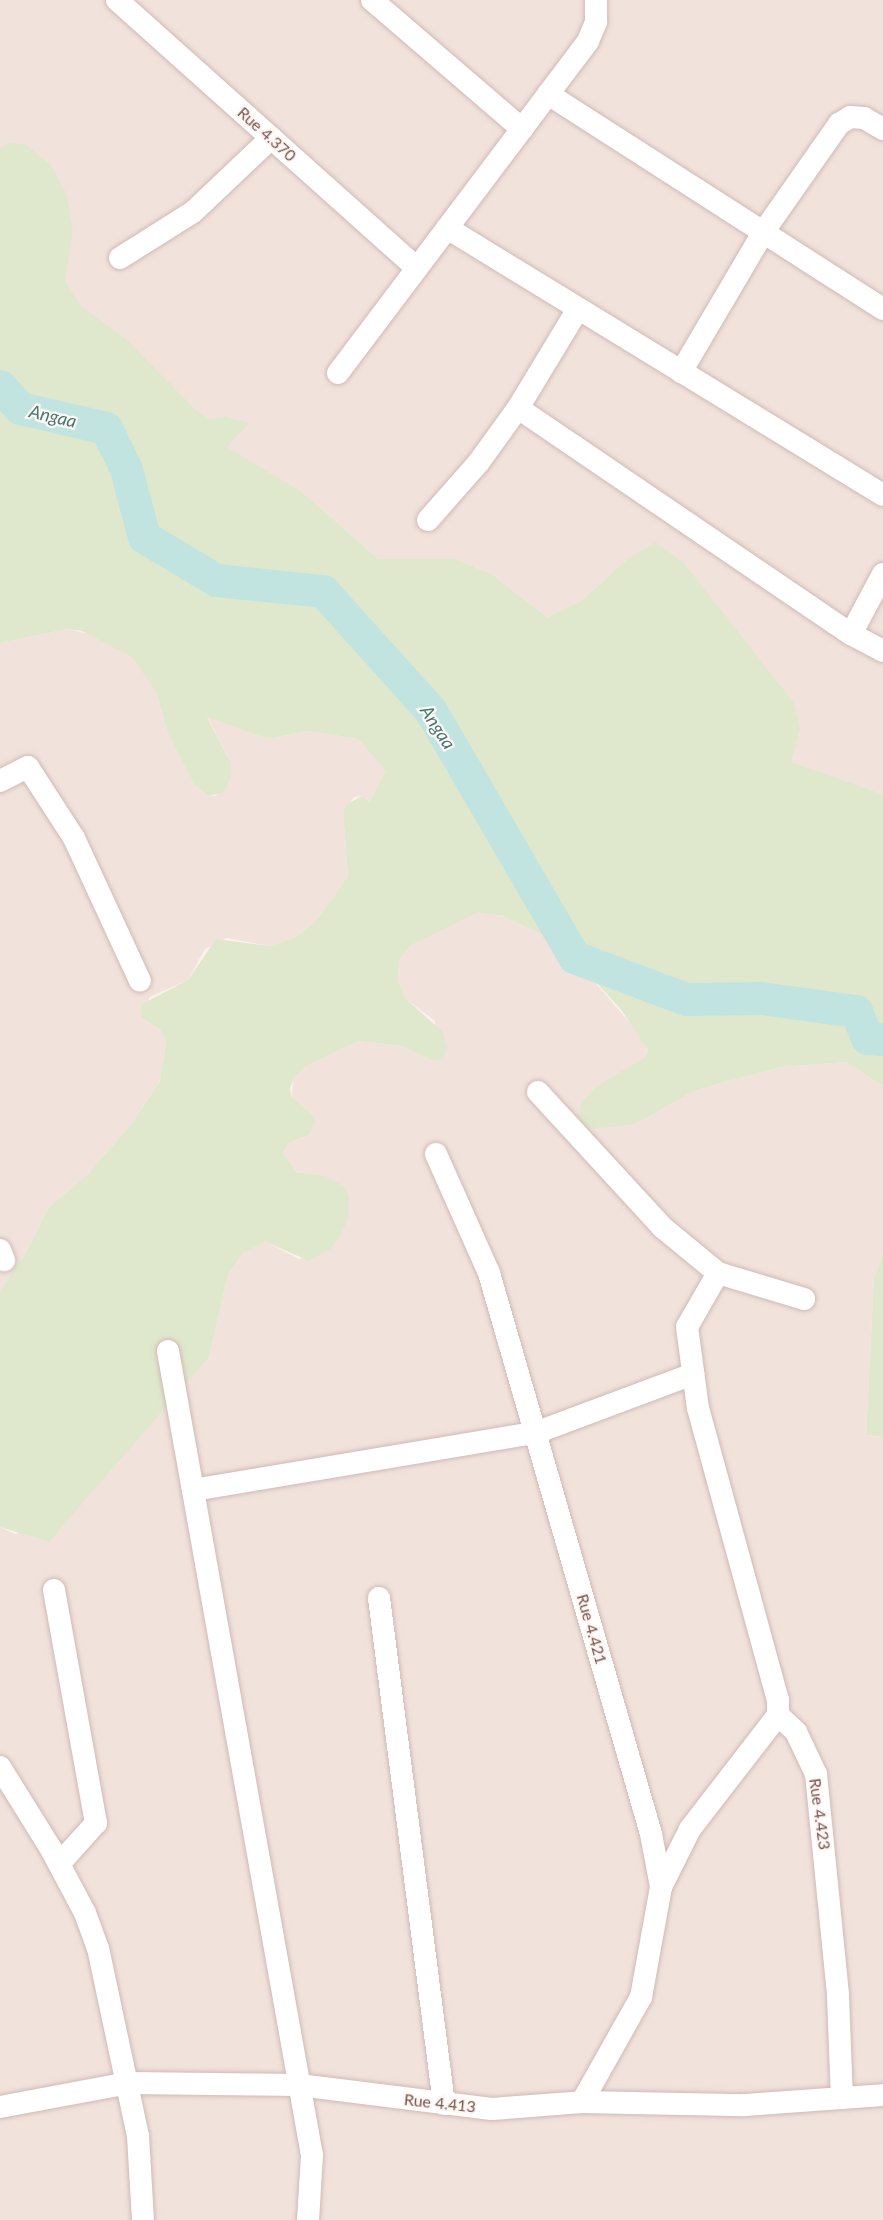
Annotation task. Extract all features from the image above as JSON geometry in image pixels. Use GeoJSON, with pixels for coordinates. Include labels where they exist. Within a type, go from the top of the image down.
{"type":"FeatureCollection","features":[{"type":"Feature","properties":{"kind":"street","name":"Rue 4.370"},"geometry":{"type":"LineString","coordinates":[[117,0],[417,268]]}},
{"type":"Feature","properties":{"kind":"street"},"geometry":{"type":"LineString","coordinates":[[372,0],[522,129]]}},
{"type":"Feature","properties":{"kind":"street"},"geometry":{"type":"LineString","coordinates":[[338,373],[588,41],[596,21],[596,0]]}},
{"type":"Feature","properties":{"kind":"street"},"geometry":{"type":"LineString","coordinates":[[548,94],[883,309]]}},
{"type":"Feature","properties":{"kind":"street"},"geometry":{"type":"LineString","coordinates":[[681,372],[764,231],[839,124],[850,117],[864,118],[883,129]]}},
{"type":"Feature","properties":{"kind":"street"},"geometry":{"type":"LineString","coordinates":[[120,258],[193,212],[271,138]]}},
{"type":"Feature","properties":{"kind":"street"},"geometry":{"type":"LineString","coordinates":[[447,228],[883,495]]}},
{"type":"Feature","properties":{"kind":"street"},"geometry":{"type":"LineString","coordinates":[[428,520],[479,462],[518,408],[578,309]]}},
{"type":"Feature","properties":{"kind":"street"},"geometry":{"type":"LineString","coordinates":[[518,408],[851,634],[883,651]]}},
{"type":"Feature","properties":{"kind":"street"},"geometry":{"type":"LineString","coordinates":[[851,634],[883,574]]}},
{"type":"Feature","properties":{"kind":"street"},"geometry":{"type":"LineString","coordinates":[[0,781],[28,767],[74,838],[140,981]]}},
{"type":"Feature","properties":{"kind":"street"},"geometry":{"type":"LineString","coordinates":[[538,1092],[662,1227],[718,1273],[804,1299]]}},
{"type":"Feature","properties":{"kind":"street","name":"Rue 4.421"},"geometry":{"type":"LineString","coordinates":[[436,1154],[489,1273],[651,1834],[661,1887],[641,1997],[582,2102]]}},
{"type":"Feature","properties":{"kind":"street"},"geometry":{"type":"LineString","coordinates":[[661,1887],[690,1829],[778,1715],[778,1700],[698,1408],[693,1374],[687,1327],[718,1273]]}},
{"type":"Feature","properties":{"kind":"street"},"geometry":{"type":"LineString","coordinates":[[168,1352],[312,2155],[308,2220]]}},
{"type":"Feature","properties":{"kind":"street"},"geometry":{"type":"LineString","coordinates":[[193,1490],[535,1433],[693,1374]]}},
{"type":"Feature","properties":{"kind":"street"},"geometry":{"type":"LineString","coordinates":[[54,1590],[96,1823],[59,1864]]}},
{"type":"Feature","properties":{"kind":"street"},"geometry":{"type":"LineString","coordinates":[[379,1598],[444,2104]]}},
{"type":"Feature","properties":{"kind":"street","name":"Rue 4.423"},"geometry":{"type":"LineString","coordinates":[[778,1715],[796,1732],[816,1774],[838,1996],[842,2098]]}},
{"type":"Feature","properties":{"kind":"street"},"geometry":{"type":"LineString","coordinates":[[0,1767],[59,1864],[85,1913],[98,1948],[138,2136],[142,2220]]}},
{"type":"Feature","properties":{"kind":"street","name":"Rue 4.413"},"geometry":{"type":"LineString","coordinates":[[0,2107],[128,2083],[299,2085],[492,2109],[582,2102],[745,2104],[883,2095]]}},
{"type":"Feature","properties":{"kind":"shaded area"},"geometry":{"type":"Polygon","coordinates":[[[0,0],[883,0],[883,794],[790,762],[800,730],[767,671],[685,564],[627,559],[581,601],[547,617],[492,574],[455,559],[379,559],[302,492],[0,376],[0,0]]]}},
{"type":"Feature","properties":{"kind":"shaded area"},"geometry":{"type":"Polygon","coordinates":[[[68,629],[97,636],[132,657],[145,672],[156,692],[168,734],[195,786],[209,796],[216,796],[230,761],[207,716],[268,739],[308,731],[358,739],[387,771],[368,803],[362,796],[354,797],[343,814],[348,876],[315,922],[296,937],[269,946],[227,938],[205,949],[188,980],[150,997],[141,1017],[160,1030],[166,1042],[160,1081],[132,1123],[87,1175],[48,1208],[29,1247],[0,1290],[0,643],[68,629]]]}},
{"type":"Feature","properties":{"kind":"shaded area"},"geometry":{"type":"Polygon","coordinates":[[[478,911],[502,916],[563,945],[643,1038],[648,1050],[644,1058],[628,1070],[636,1124],[696,1090],[781,1067],[846,1062],[883,1086],[883,1254],[874,1277],[866,1435],[883,1437],[883,2220],[0,2220],[0,1527],[16,1534],[209,1357],[228,1275],[243,1253],[266,1242],[299,1259],[333,1247],[348,1220],[325,1176],[297,1172],[283,1153],[289,1143],[309,1135],[313,1115],[292,1097],[293,1079],[306,1066],[359,1041],[401,1046],[433,1061],[435,1021],[406,999],[398,980],[399,960],[410,946],[478,911]]]}},
{"type":"Feature","properties":{"kind":"green space"},"geometry":{"type":"Polygon","coordinates":[[[8,143],[25,144],[51,165],[67,195],[73,231],[65,281],[82,307],[125,338],[196,410],[209,419],[225,417],[250,423],[227,447],[302,492],[379,559],[455,559],[492,574],[547,617],[581,601],[627,559],[656,542],[685,564],[794,703],[800,730],[791,762],[883,794],[883,1086],[846,1062],[781,1067],[696,1090],[636,1124],[592,1129],[579,1120],[581,1102],[597,1086],[644,1058],[648,1050],[622,1011],[563,945],[502,916],[478,912],[410,946],[399,960],[398,980],[406,999],[443,1032],[447,1048],[443,1060],[433,1061],[401,1046],[359,1041],[306,1066],[293,1079],[290,1089],[292,1097],[313,1115],[315,1123],[309,1135],[289,1143],[283,1153],[297,1172],[325,1176],[344,1186],[349,1196],[348,1220],[341,1234],[333,1247],[309,1261],[266,1242],[243,1253],[228,1275],[209,1357],[49,1542],[0,1527],[0,1290],[29,1247],[48,1208],[87,1175],[132,1123],[160,1081],[166,1042],[160,1030],[141,1017],[142,1004],[188,980],[216,939],[269,946],[296,937],[315,922],[348,876],[343,814],[346,805],[362,796],[369,802],[386,771],[358,739],[308,731],[268,739],[207,717],[230,761],[231,776],[224,792],[209,796],[195,786],[168,734],[156,692],[132,657],[82,631],[68,629],[0,643],[0,148],[8,143]]]}},
{"type":"Feature","properties":{"kind":"green space"},"geometry":{"type":"Polygon","coordinates":[[[883,1254],[883,1437],[866,1435],[874,1277],[883,1254]]]}},
{"type":"Feature","properties":{"kind":"waterway","name":"Angaa"},"geometry":{"type":"LineString","coordinates":[[0,386],[20,408],[106,428],[126,469],[144,537],[216,580],[323,591],[431,711],[574,957],[686,999],[761,998],[856,1011],[867,1038],[883,1039]]}}]}
